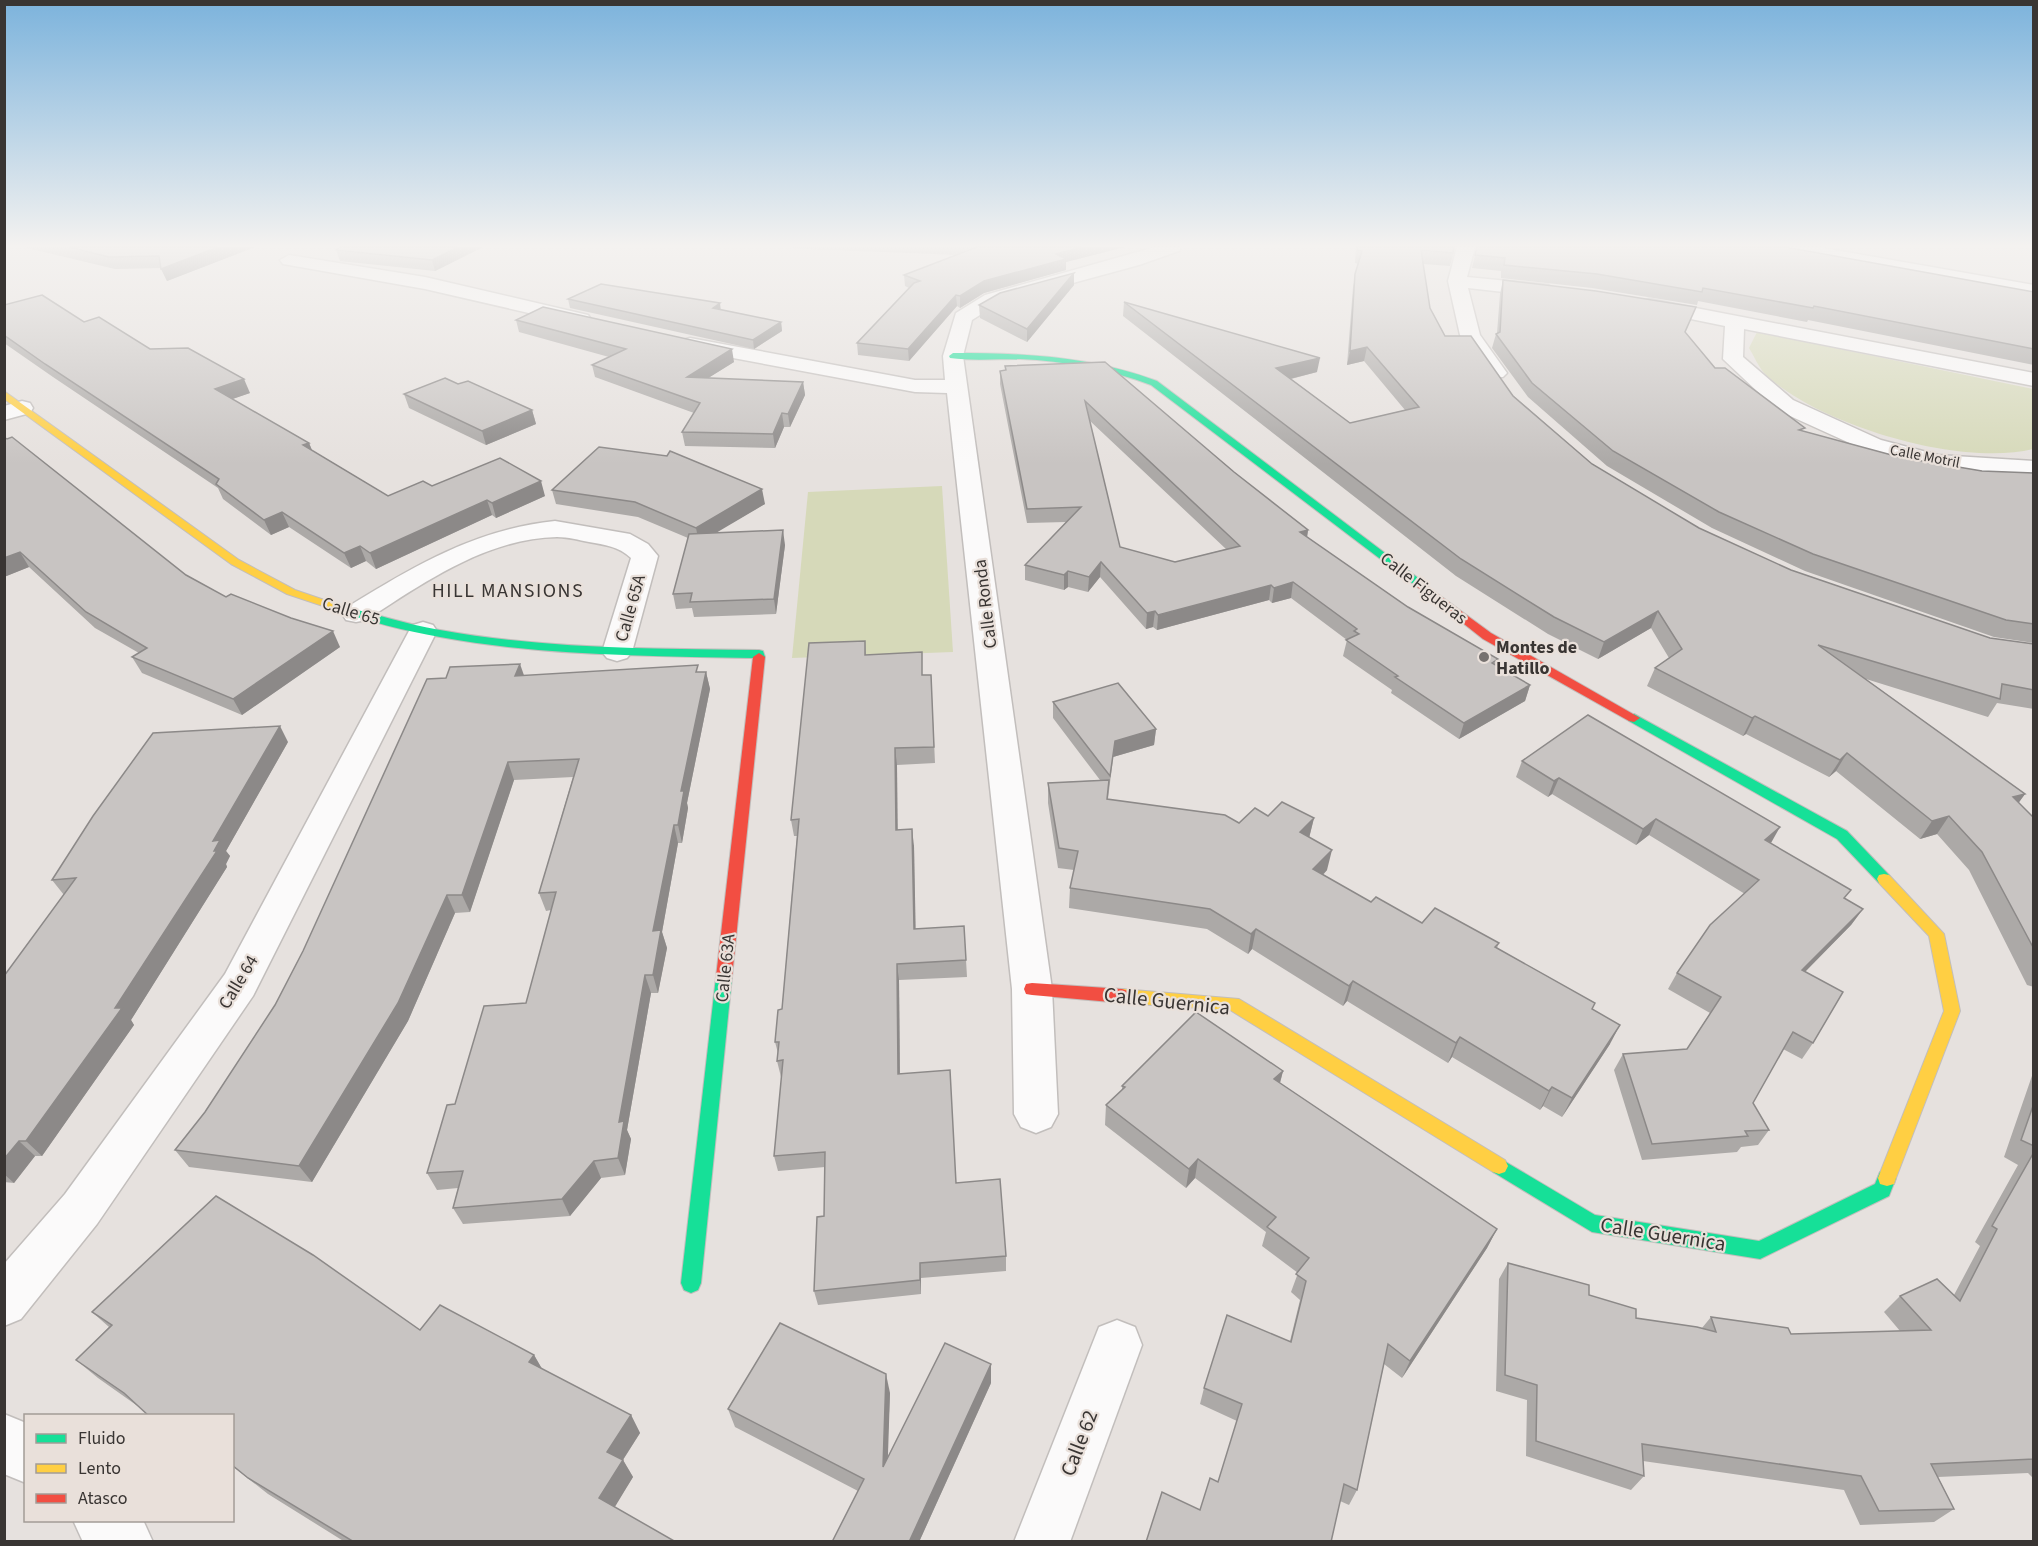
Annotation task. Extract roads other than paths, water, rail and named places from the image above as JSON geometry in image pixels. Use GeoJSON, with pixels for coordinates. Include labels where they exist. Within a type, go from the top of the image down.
{"type":"FeatureCollection","features":[{"type":"Feature","properties":{"kind":"street"},"geometry":{"type":"LineString","coordinates":[[581,319],[598,323]]}},
{"type":"Feature","properties":{"kind":"street","name":"Calle Ronda"},"geometry":{"type":"LineString","coordinates":[[962,319],[953,356],[1032,989],[1036,1114]]}},
{"type":"Feature","properties":{"kind":"street"},"geometry":{"type":"LineString","coordinates":[[1466,319],[1470,335],[1512,396]]}},
{"type":"Feature","properties":{"kind":"street"},"geometry":{"type":"LineString","coordinates":[[1730,319],[2034,380]]}},
{"type":"Feature","properties":{"kind":"street","name":"Calle Motril"},"geometry":{"type":"LineString","coordinates":[[1735,320],[1733,359],[1785,405],[1873,445],[1937,462],[2025,470],[2034,468]]}},
{"type":"Feature","properties":{"kind":"street"},"geometry":{"type":"LineString","coordinates":[[667,338],[736,354],[915,386],[958,387]]}},
{"type":"Feature","properties":{"kind":"street","name":"Calle Figueras"},"geometry":{"type":"LineString","coordinates":[[953,356],[1036,356],[1103,366],[1153,383],[1185,404],[1487,636],[1842,836],[1880,876]]}},
{"type":"Feature","properties":{"kind":"street","name":"Calle 65"},"geometry":{"type":"LineString","coordinates":[[4,394],[13,411],[242,567],[290,591],[356,614],[423,631],[617,652],[759,654]]}},
{"type":"Feature","properties":{"kind":"street","name":"Calle 65A"},"geometry":{"type":"LineString","coordinates":[[356,614],[401,585],[491,541],[527,531],[558,528],[631,542],[645,556],[617,652]]}},
{"type":"Feature","properties":{"kind":"street","name":"Calle 64"},"geometry":{"type":"LineString","coordinates":[[4,1302],[81,1209],[239,985],[423,631]]}},
{"type":"Feature","properties":{"kind":"street","name":"Calle 63A"},"geometry":{"type":"LineString","coordinates":[[691,1283],[759,654]]}},
{"type":"Feature","properties":{"kind":"street","name":"Calle Guernica"},"geometry":{"type":"LineString","coordinates":[[1032,989],[1233,1004],[1592,1223],[1760,1250],[1882,1190],[1952,1011],[1936,934],[1880,876]]}},
{"type":"Feature","properties":{"kind":"street","name":"Calle 62"},"geometry":{"type":"LineString","coordinates":[[1042,1542],[1116,1345]]}},
{"type":"Feature","properties":{"kind":"street"},"geometry":{"type":"LineString","coordinates":[[4,1440],[24,1455]]}},
{"type":"Feature","properties":{"kind":"street"},"geometry":{"type":"LineString","coordinates":[[101,1522],[125,1542]]}},
{"type":"Feature","properties":{"kind":"place","name":"Montes de Hatillo"},"geometry":{"type":"Point","coordinates":[1484,657]}},
{"type":"Feature","properties":{"kind":"district","name":"HILL MANSIONS"},"geometry":{"type":"Point","coordinates":[508,590]}}]}
